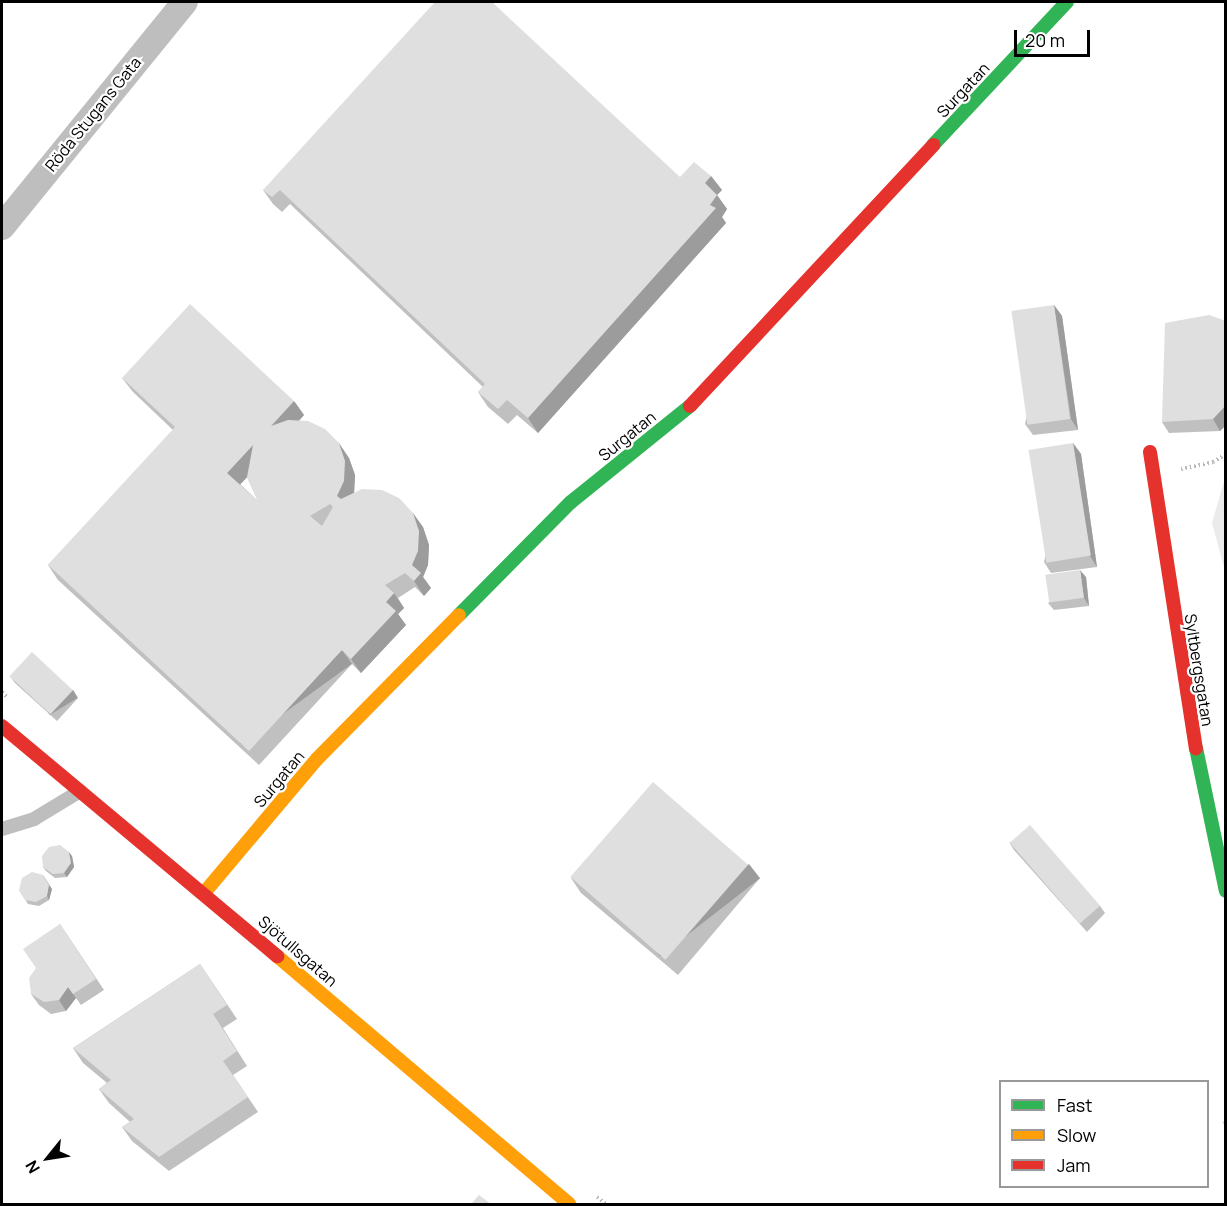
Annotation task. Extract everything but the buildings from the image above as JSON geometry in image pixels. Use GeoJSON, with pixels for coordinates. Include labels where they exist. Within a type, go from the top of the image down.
{"type":"FeatureCollection","features":[{"type":"Feature","properties":{"kind":"street","name":"Röda Stugans Gata"},"geometry":{"type":"LineString","coordinates":[[2,227],[185,2]]}},
{"type":"Feature","properties":{"kind":"street","name":"Surgatan"},"geometry":{"type":"LineString","coordinates":[[204,893],[317,759],[571,502],[682,414],[1067,2]]}},
{"type":"Feature","properties":{"kind":"street","name":"Syltbergsgatan"},"geometry":{"type":"LineString","coordinates":[[1150,452],[1185,694],[1226,891]]}},
{"type":"Feature","properties":{"kind":"street","name":"Sjötullsgatan"},"geometry":{"type":"LineString","coordinates":[[2,726],[204,893],[569,1204]]}},
{"type":"Feature","properties":{"kind":"lane"},"geometry":{"type":"LineString","coordinates":[[2,829],[34,819],[80,791]]}},
{"type":"Feature","properties":{"kind":"path"},"geometry":{"type":"LineString","coordinates":[[1153,474],[1213,462],[1226,454]]}},
{"type":"Feature","properties":{"kind":"shaded area"},"geometry":{"type":"Polygon","coordinates":[[[1225,478],[1225,571],[1212,523],[1225,478]]]}},
{"type":"Feature","properties":{"kind":"traffic: fast"},"geometry":{"type":"LineString","coordinates":[[933,145],[1067,2]]}},
{"type":"Feature","properties":{"kind":"traffic: fast"},"geometry":{"type":"LineString","coordinates":[[459,615],[571,502],[690,406]]}},
{"type":"Feature","properties":{"kind":"traffic: fast"},"geometry":{"type":"LineString","coordinates":[[1196,748],[1226,891]]}},
{"type":"Feature","properties":{"kind":"traffic: slow"},"geometry":{"type":"LineString","coordinates":[[204,893],[317,759],[459,615]]}},
{"type":"Feature","properties":{"kind":"traffic: slow"},"geometry":{"type":"LineString","coordinates":[[277,956],[569,1204]]}},
{"type":"Feature","properties":{"kind":"traffic: jam"},"geometry":{"type":"LineString","coordinates":[[690,406],[933,145]]}},
{"type":"Feature","properties":{"kind":"traffic: jam"},"geometry":{"type":"LineString","coordinates":[[1150,452],[1196,748]]}},
{"type":"Feature","properties":{"kind":"traffic: jam"},"geometry":{"type":"LineString","coordinates":[[2,726],[277,956]]}}]}
